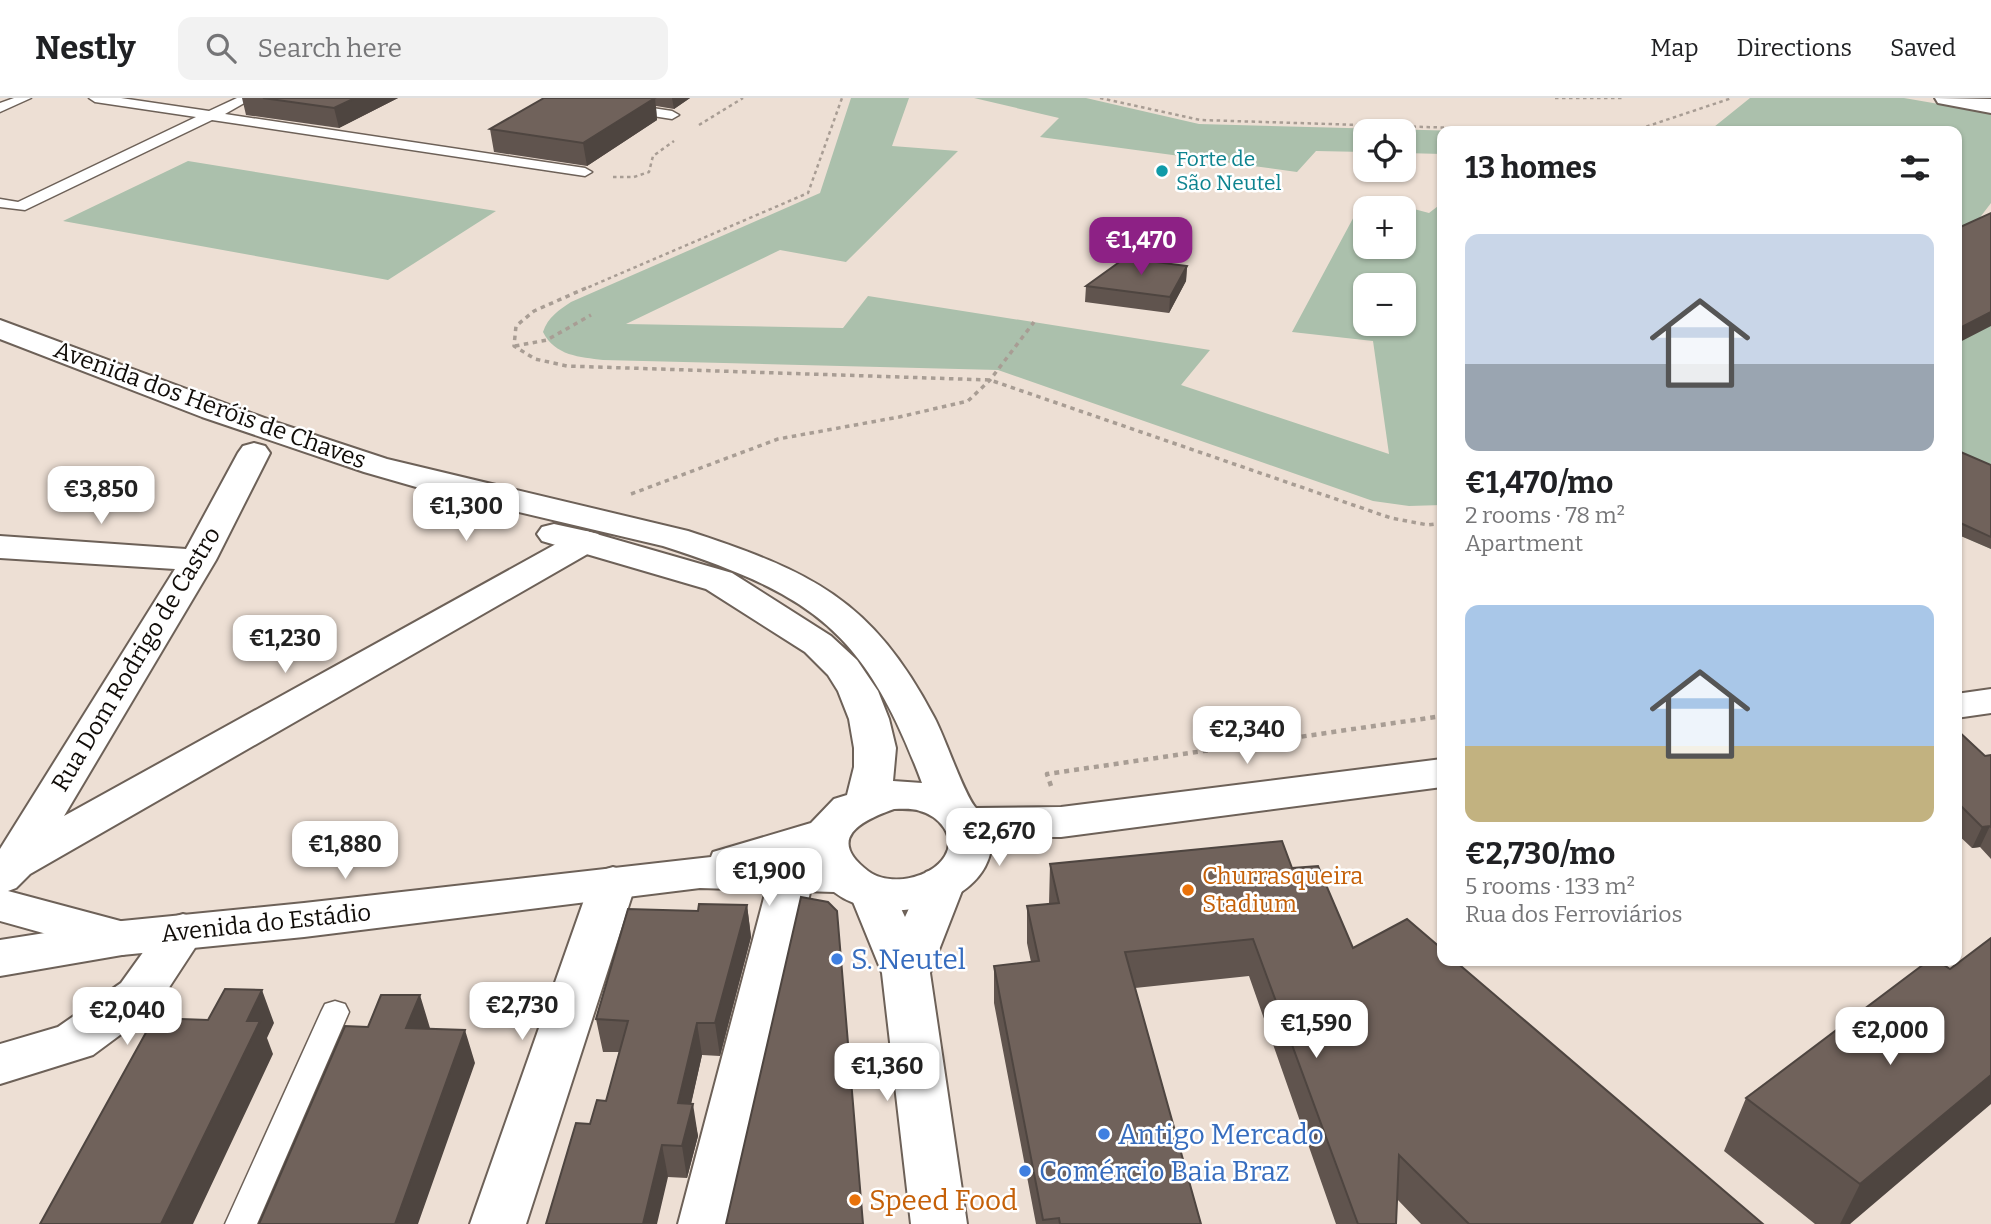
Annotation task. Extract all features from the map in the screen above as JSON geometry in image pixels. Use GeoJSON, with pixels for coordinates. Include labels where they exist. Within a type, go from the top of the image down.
{"type":"FeatureCollection","features":[{"type":"Feature","properties":{"kind":"street"},"geometry":{"type":"LineString","coordinates":[[1946,98],[1991,106]]}},
{"type":"Feature","properties":{"kind":"street","name":"Avenida dos Heróis de Chaves"},"geometry":{"type":"LineString","coordinates":[[0,329],[275,433],[430,481],[606,519],[677,538],[784,579],[822,601],[847,621],[868,642],[890,671],[927,738],[957,843]]}},
{"type":"Feature","properties":{"kind":"street","name":"Avenida dos Heróis de Chaves"},"geometry":{"type":"LineString","coordinates":[[0,356],[254,453],[406,502],[586,541],[719,581],[818,644],[843,668],[858,691],[869,719],[875,748],[867,800]]}},
{"type":"Feature","properties":{"kind":"street","name":"Rua Dom Rodrigo de Castro"},"geometry":{"type":"LineString","coordinates":[[7,870],[198,560],[254,453]]}},
{"type":"Feature","properties":{"kind":"street"},"geometry":{"type":"LineString","coordinates":[[7,870],[586,541]]}},
{"type":"Feature","properties":{"kind":"street"},"geometry":{"type":"LineString","coordinates":[[0,547],[198,560]]}},
{"type":"Feature","properties":{"kind":"street"},"geometry":{"type":"LineString","coordinates":[[1962,705],[1991,701]]}},
{"type":"Feature","properties":{"kind":"street"},"geometry":{"type":"LineString","coordinates":[[834,881],[896,895],[920,892],[957,843],[1061,822],[1437,774]]}},
{"type":"Feature","properties":{"kind":"street"},"geometry":{"type":"LineString","coordinates":[[906,973],[834,881],[825,848],[827,833],[836,819],[849,808],[867,800],[890,795],[913,795],[935,800],[957,843],[906,973],[939,1224]]}},
{"type":"Feature","properties":{"kind":"street","name":"Avenida do Estádio"},"geometry":{"type":"LineString","coordinates":[[0,958],[122,938],[304,920],[701,872],[827,833]]}},
{"type":"Feature","properties":{"kind":"street","name":"Avenida do Estádio"},"geometry":{"type":"LineString","coordinates":[[701,872],[834,881]]}},
{"type":"Feature","properties":{"kind":"street"},"geometry":{"type":"LineString","coordinates":[[706,1224],[834,881]]}},
{"type":"Feature","properties":{"kind":"street"},"geometry":{"type":"LineString","coordinates":[[498,1224],[613,883]]}},
{"type":"Feature","properties":{"kind":"street"},"geometry":{"type":"LineString","coordinates":[[0,905],[122,938]]}},
{"type":"Feature","properties":{"kind":"street"},"geometry":{"type":"LineString","coordinates":[[0,1063],[75,1041],[138,996],[183,931]]}},
{"type":"Feature","properties":{"kind":"lane"},"geometry":{"type":"LineString","coordinates":[[0,108],[25,98]]}},
{"type":"Feature","properties":{"kind":"lane"},"geometry":{"type":"LineString","coordinates":[[95,98],[585,172]]}},
{"type":"Feature","properties":{"kind":"lane"},"geometry":{"type":"LineString","coordinates":[[0,204],[20,207],[247,98]]}},
{"type":"Feature","properties":{"kind":"lane"},"geometry":{"type":"LineString","coordinates":[[618,107],[672,115]]}},
{"type":"Feature","properties":{"kind":"lane"},"geometry":{"type":"LineString","coordinates":[[241,1224],[335,1012]]}},
{"type":"Feature","properties":{"kind":"path"},"geometry":{"type":"LineString","coordinates":[[694,128],[743,98]]}},
{"type":"Feature","properties":{"kind":"path"},"geometry":{"type":"LineString","coordinates":[[514,346],[516,326],[534,311],[808,193],[842,98]]}},
{"type":"Feature","properties":{"kind":"path"},"geometry":{"type":"LineString","coordinates":[[1100,98],[1200,121],[1437,128]]}},
{"type":"Feature","properties":{"kind":"path"},"geometry":{"type":"LineString","coordinates":[[1555,98],[1624,98]]}},
{"type":"Feature","properties":{"kind":"path"},"geometry":{"type":"LineString","coordinates":[[1648,126],[1732,98]]}},
{"type":"Feature","properties":{"kind":"path"},"geometry":{"type":"LineString","coordinates":[[585,172],[634,177],[649,172],[653,156],[678,139]]}},
{"type":"Feature","properties":{"kind":"path"},"geometry":{"type":"LineString","coordinates":[[514,346],[547,340],[591,315]]}},
{"type":"Feature","properties":{"kind":"path"},"geometry":{"type":"LineString","coordinates":[[625,496],[778,439],[899,417],[968,401],[990,380],[1034,322]]}},
{"type":"Feature","properties":{"kind":"path"},"geometry":{"type":"LineString","coordinates":[[514,346],[535,359],[567,366],[990,380],[1391,518],[1429,525],[1437,524]]}},
{"type":"Feature","properties":{"kind":"path"},"geometry":{"type":"LineString","coordinates":[[1061,822],[1047,774],[1437,717]]}},
{"type":"Feature","properties":{"kind":"green space"},"geometry":{"type":"Polygon","coordinates":[[[851,98],[909,98],[892,146],[958,151],[846,262],[780,250],[626,324],[843,328],[868,296],[1210,350],[1181,385],[1389,454],[1373,341],[1292,332],[1353,218],[1353,259],[1416,259],[1416,210],[1429,213],[1437,207],[1437,505],[1409,506],[1373,501],[998,370],[603,360],[577,356],[561,351],[543,332],[558,311],[571,302],[820,193],[851,98]]]}},
{"type":"Feature","properties":{"kind":"green space"},"geometry":{"type":"Polygon","coordinates":[[[974,98],[1086,98],[1199,124],[1353,128],[1353,152],[1316,151],[1297,172],[1040,137],[1059,118],[974,98]]]}},
{"type":"Feature","properties":{"kind":"green space"},"geometry":{"type":"Polygon","coordinates":[[[1750,98],[1904,98],[1991,113],[1991,203],[1965,237],[1991,227],[1991,549],[1962,536],[1962,126],[1715,126],[1750,98]]]}},
{"type":"Feature","properties":{"kind":"green space"},"geometry":{"type":"Polygon","coordinates":[[[1416,130],[1437,130],[1437,154],[1416,153],[1416,130]]]}},
{"type":"Feature","properties":{"kind":"green space"},"geometry":{"type":"Polygon","coordinates":[[[188,161],[496,211],[388,280],[63,221],[188,161]]]}},
{"type":"Feature","properties":{"kind":"building"},"geometry":{"type":"Polygon","coordinates":[[[263,98],[355,98],[334,108],[263,98]]]}},
{"type":"Feature","properties":{"kind":"building"},"geometry":{"type":"Polygon","coordinates":[[[544,98],[655,98],[583,143],[490,129],[544,98]]]}},
{"type":"Feature","properties":{"kind":"building"},"geometry":{"type":"Polygon","coordinates":[[[1991,213],[1991,312],[1962,327],[1962,226],[1991,213]]]}},
{"type":"Feature","properties":{"kind":"building"},"geometry":{"type":"Polygon","coordinates":[[[1125,258],[1187,266],[1170,297],[1086,286],[1125,258]]]}},
{"type":"Feature","properties":{"kind":"building"},"geometry":{"type":"Polygon","coordinates":[[[1962,453],[1991,465],[1991,537],[1962,524],[1962,453]]]}},
{"type":"Feature","properties":{"kind":"building"},"geometry":{"type":"Polygon","coordinates":[[[1962,735],[1985,756],[1991,755],[1991,827],[1982,827],[1962,807],[1962,735]]]}},
{"type":"Feature","properties":{"kind":"building"},"geometry":{"type":"Polygon","coordinates":[[[1282,841],[1292,868],[1318,866],[1353,948],[1407,919],[1437,945],[1437,966],[1461,966],[1763,1224],[1469,1224],[1399,1155],[1396,1224],[1358,1224],[1253,939],[1125,952],[1201,1224],[1060,1224],[1059,1218],[1043,1220],[994,966],[1039,961],[1027,906],[1059,903],[1050,864],[1282,841]]]}},
{"type":"Feature","properties":{"kind":"building"},"geometry":{"type":"Polygon","coordinates":[[[801,897],[828,902],[837,911],[863,1224],[726,1224],[801,897]]]}},
{"type":"Feature","properties":{"kind":"building"},"geometry":{"type":"Polygon","coordinates":[[[699,904],[747,905],[715,1023],[697,1023],[678,1103],[693,1104],[682,1146],[662,1145],[643,1224],[546,1224],[576,1123],[590,1124],[597,1100],[606,1101],[628,1021],[596,1019],[628,909],[698,911],[699,904]]]}},
{"type":"Feature","properties":{"kind":"building"},"geometry":{"type":"Polygon","coordinates":[[[1991,938],[1991,1075],[1860,1184],[1746,1098],[1921,966],[1946,966],[1950,969],[1962,966],[1962,960],[1991,938]]]}},
{"type":"Feature","properties":{"kind":"building"},"geometry":{"type":"Polygon","coordinates":[[[225,989],[262,990],[247,1021],[260,1021],[161,1224],[40,1224],[154,1018],[208,1020],[225,989]]]}},
{"type":"Feature","properties":{"kind":"building"},"geometry":{"type":"Polygon","coordinates":[[[381,995],[420,995],[406,1028],[465,1030],[395,1224],[259,1224],[345,1026],[368,1027],[381,995]]]}},
{"type":"Feature","properties":{"kind":"place","name":"Forte de São Neutel"},"geometry":{"type":"Point","coordinates":[1162,171]}},
{"type":"Feature","properties":{"kind":"place","name":"Churrasqueira Stadium"},"geometry":{"type":"Point","coordinates":[1188,890]}},
{"type":"Feature","properties":{"kind":"place","name":"S. Neutel"},"geometry":{"type":"Point","coordinates":[837,959]}},
{"type":"Feature","properties":{"kind":"place","name":"Antigo Mercado"},"geometry":{"type":"Point","coordinates":[1104,1134]}},
{"type":"Feature","properties":{"kind":"place","name":"Comércio Baia Braz"},"geometry":{"type":"Point","coordinates":[1025,1171]}},
{"type":"Feature","properties":{"kind":"place","name":"Speed Food"},"geometry":{"type":"Point","coordinates":[855,1200]}}]}
